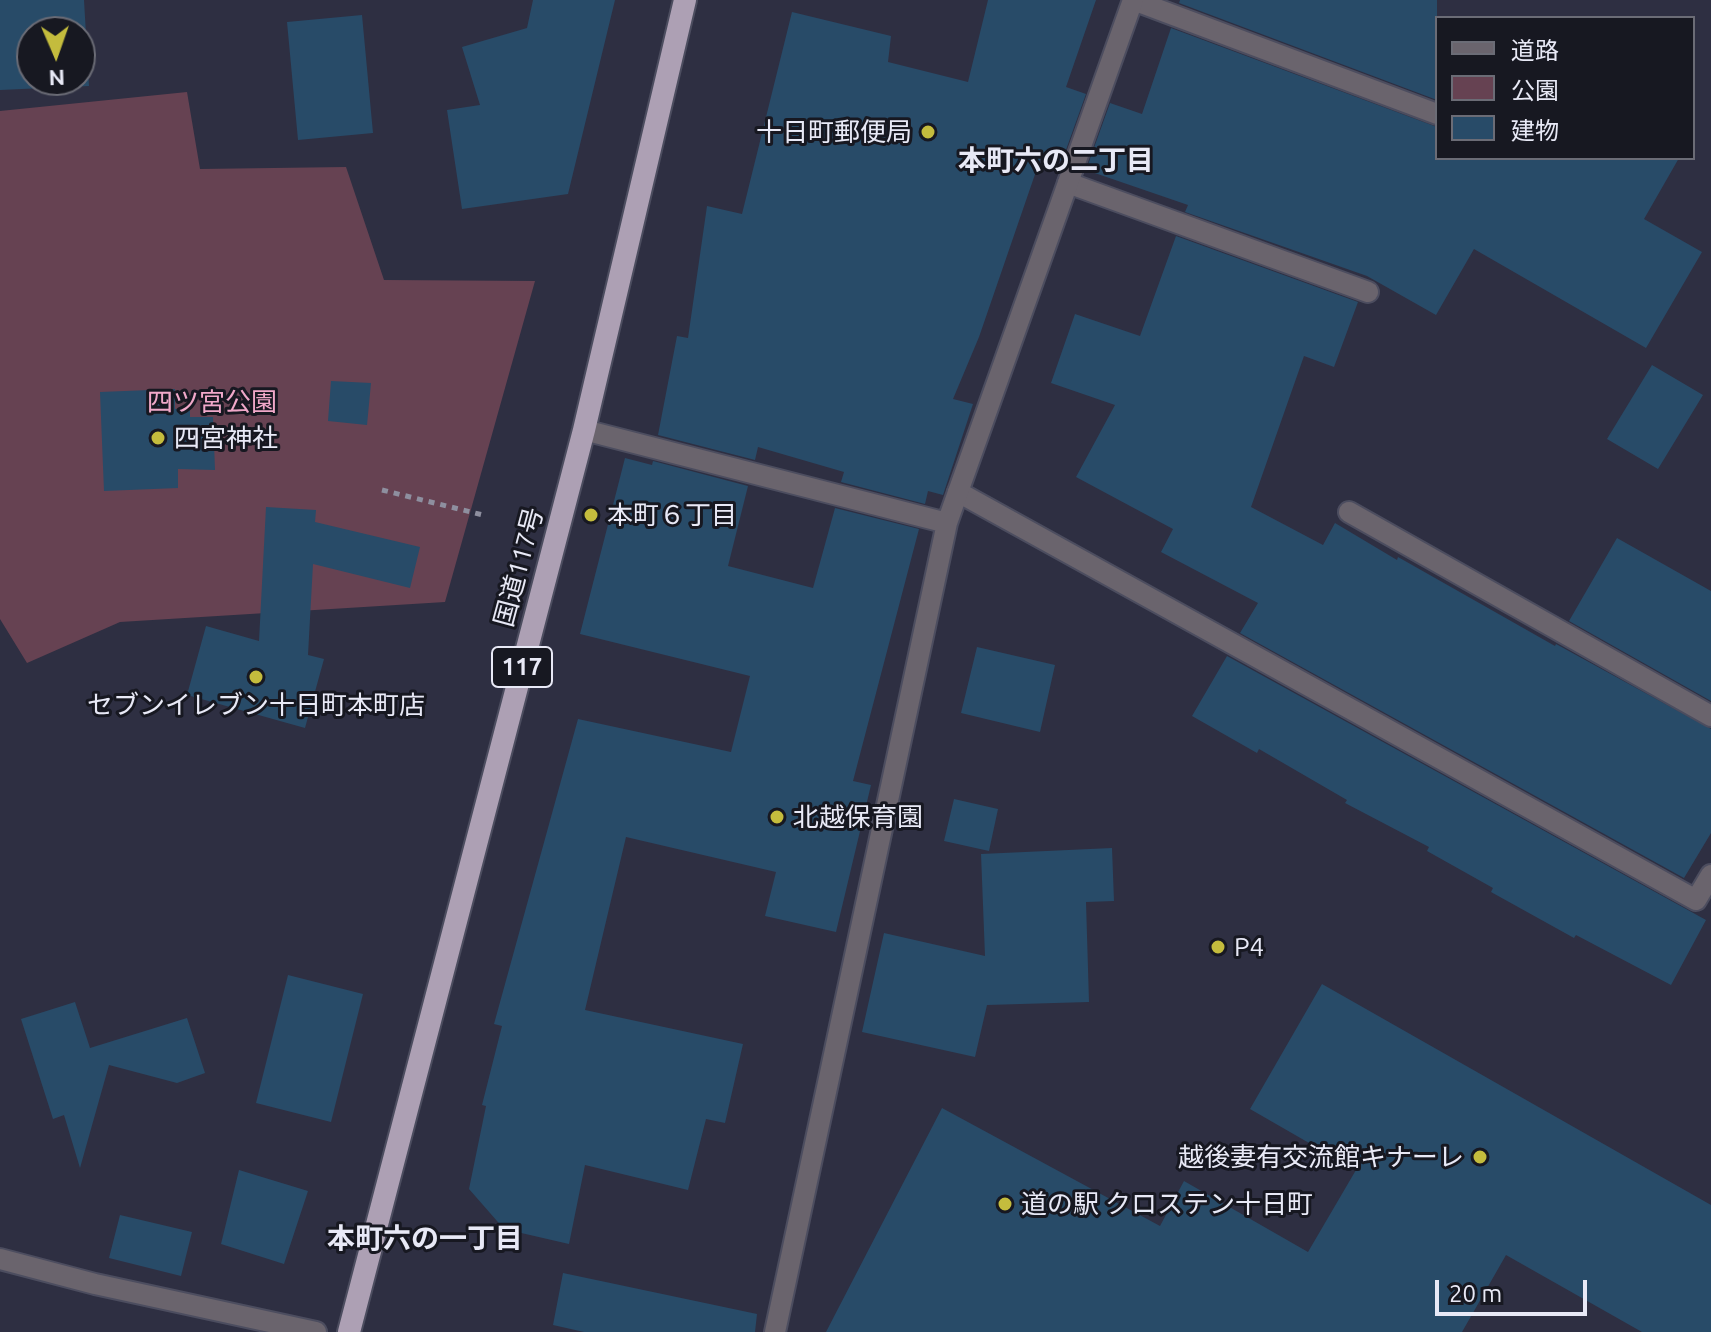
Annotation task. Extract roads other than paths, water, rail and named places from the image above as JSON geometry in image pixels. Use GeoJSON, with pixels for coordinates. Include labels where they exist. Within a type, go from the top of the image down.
{"type":"FeatureCollection","features":[{"type":"Feature","properties":{"kind":"highway","name":"国道117号"},"geometry":{"type":"LineString","coordinates":[[349,1332],[584,430],[685,0]]}},
{"type":"Feature","properties":{"kind":"street"},"geometry":{"type":"LineString","coordinates":[[775,1332],[947,523],[1133,0],[1435,113]]}},
{"type":"Feature","properties":{"kind":"street"},"geometry":{"type":"LineString","coordinates":[[1068,183],[1368,292]]}},
{"type":"Feature","properties":{"kind":"street"},"geometry":{"type":"LineString","coordinates":[[584,430],[947,523]]}},
{"type":"Feature","properties":{"kind":"street"},"geometry":{"type":"LineString","coordinates":[[958,492],[1696,900],[1711,875]]}},
{"type":"Feature","properties":{"kind":"street"},"geometry":{"type":"LineString","coordinates":[[1349,512],[1711,716]]}},
{"type":"Feature","properties":{"kind":"street"},"geometry":{"type":"LineString","coordinates":[[0,1259],[95,1284],[316,1332]]}},
{"type":"Feature","properties":{"kind":"place","name":"十日町郵便局"},"geometry":{"type":"Point","coordinates":[928,132]}},
{"type":"Feature","properties":{"kind":"place","name":"四宮神社"},"geometry":{"type":"Point","coordinates":[158,438]}},
{"type":"Feature","properties":{"kind":"place","name":"本町６丁目"},"geometry":{"type":"Point","coordinates":[591,515]}},
{"type":"Feature","properties":{"kind":"place","name":"セブンイレブン十日町本町店"},"geometry":{"type":"Point","coordinates":[256,677]}},
{"type":"Feature","properties":{"kind":"place","name":"北越保育園"},"geometry":{"type":"Point","coordinates":[777,817]}},
{"type":"Feature","properties":{"kind":"place","name":"P4"},"geometry":{"type":"Point","coordinates":[1218,947]}},
{"type":"Feature","properties":{"kind":"place","name":"越後妻有交流館キナーレ"},"geometry":{"type":"Point","coordinates":[1480,1157]}},
{"type":"Feature","properties":{"kind":"place","name":"道の駅 クロステン十日町"},"geometry":{"type":"Point","coordinates":[1005,1204]}},
{"type":"Feature","properties":{"kind":"district","name":"本町六の二丁目"},"geometry":{"type":"Point","coordinates":[1056,161]}},
{"type":"Feature","properties":{"kind":"district","name":"本町六の一丁目"},"geometry":{"type":"Point","coordinates":[425,1239]}},
{"type":"Feature","properties":{"kind":"park label","name":"四ツ宮公園"},"geometry":{"type":"Point","coordinates":[212,402]}}]}
